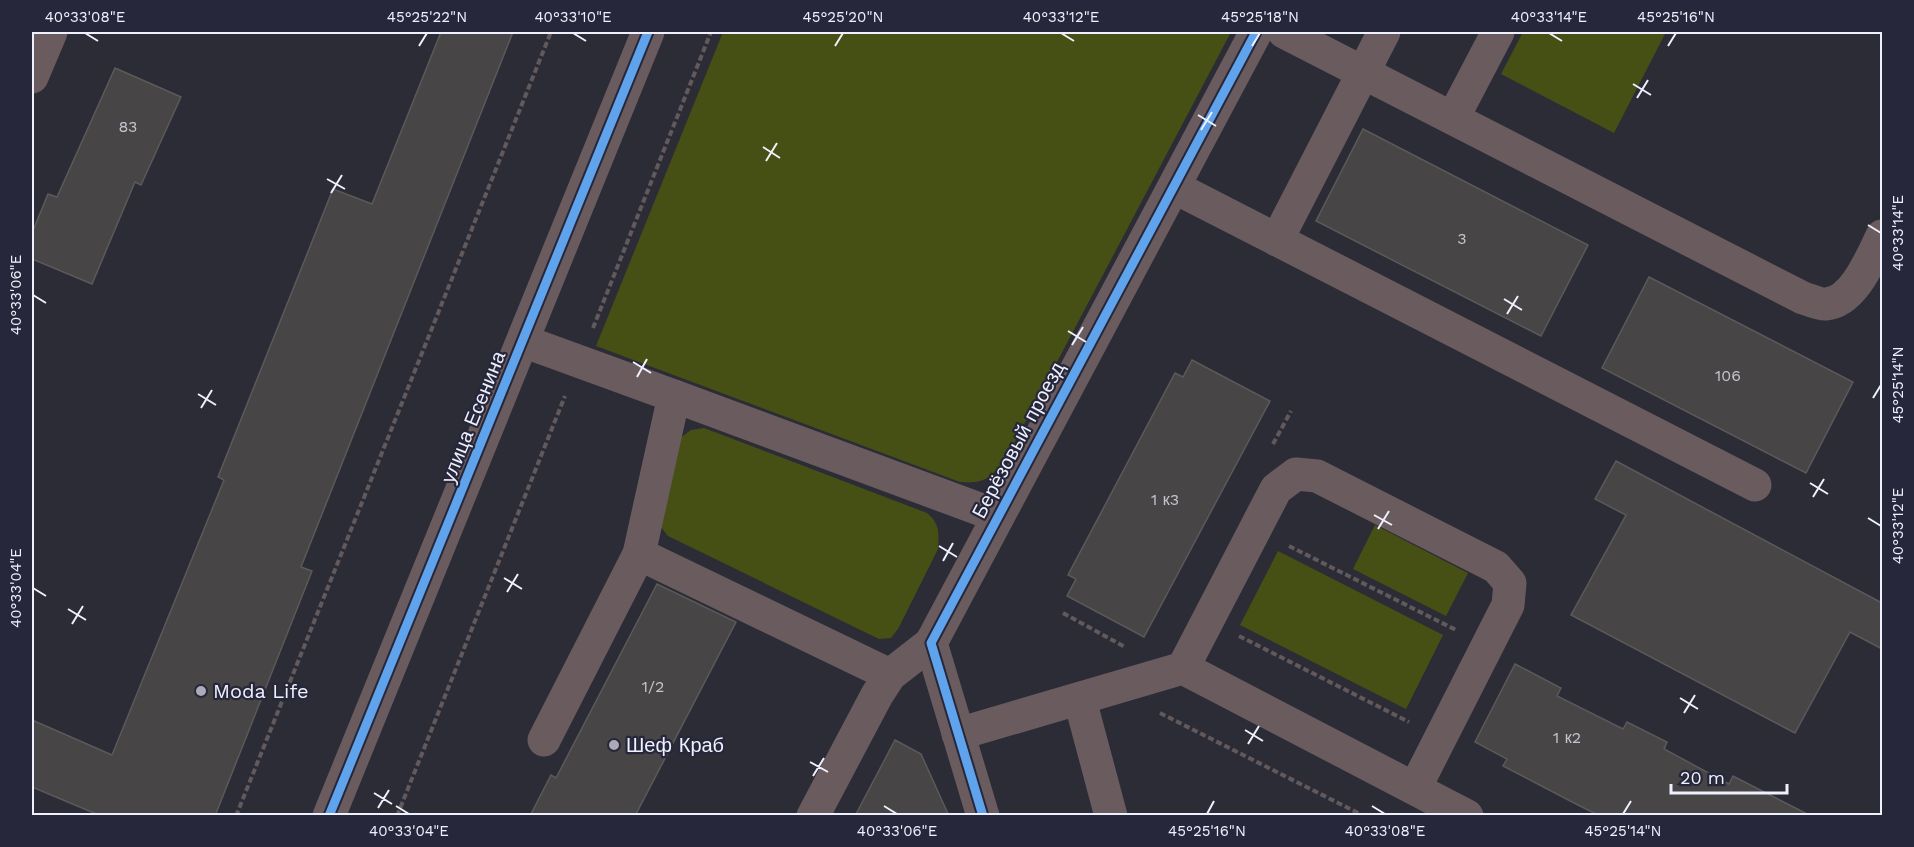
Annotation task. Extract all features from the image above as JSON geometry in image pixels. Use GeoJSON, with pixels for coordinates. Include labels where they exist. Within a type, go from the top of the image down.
{"type":"FeatureCollection","features":[{"type":"Feature","properties":{"kind":"street"},"geometry":{"type":"LineString","coordinates":[[32,77],[51,32]]}},
{"type":"Feature","properties":{"kind":"street","name":"улица Есенина"},"geometry":{"type":"LineString","coordinates":[[329,816],[648,32]]}},
{"type":"Feature","properties":{"kind":"street","name":"Берёзовый проезд"},"geometry":{"type":"LineString","coordinates":[[931,643],[1257,32]]}},
{"type":"Feature","properties":{"kind":"street"},"geometry":{"type":"LineString","coordinates":[[1284,32],[1803,298],[1825,305],[1843,299],[1862,276],[1882,236]]}},
{"type":"Feature","properties":{"kind":"street"},"geometry":{"type":"LineString","coordinates":[[1277,240],[1384,32]]}},
{"type":"Feature","properties":{"kind":"street"},"geometry":{"type":"LineString","coordinates":[[1453,118],[1498,32]]}},
{"type":"Feature","properties":{"kind":"street"},"geometry":{"type":"LineString","coordinates":[[1174,187],[1755,485]]}},
{"type":"Feature","properties":{"kind":"street"},"geometry":{"type":"LineString","coordinates":[[523,341],[998,516]]}},
{"type":"Feature","properties":{"kind":"street"},"geometry":{"type":"LineString","coordinates":[[544,740],[639,554],[674,396]]}},
{"type":"Feature","properties":{"kind":"street"},"geometry":{"type":"LineString","coordinates":[[1183,668],[1276,489],[1296,474],[1317,476],[1496,567],[1510,583],[1508,605],[1415,788]]}},
{"type":"Feature","properties":{"kind":"street"},"geometry":{"type":"LineString","coordinates":[[639,554],[890,675]]}},
{"type":"Feature","properties":{"kind":"street"},"geometry":{"type":"LineString","coordinates":[[813,816],[877,695],[890,675],[931,643],[983,816]]}},
{"type":"Feature","properties":{"kind":"street"},"geometry":{"type":"LineString","coordinates":[[958,734],[1183,668],[1467,816]]}},
{"type":"Feature","properties":{"kind":"street"},"geometry":{"type":"LineString","coordinates":[[1080,700],[1111,816]]}},
{"type":"Feature","properties":{"kind":"path"},"geometry":{"type":"LineString","coordinates":[[236,816],[551,32]]}},
{"type":"Feature","properties":{"kind":"path"},"geometry":{"type":"LineString","coordinates":[[397,816],[711,32]]}},
{"type":"Feature","properties":{"kind":"path"},"geometry":{"type":"LineString","coordinates":[[1268,453],[1291,411]]}},
{"type":"Feature","properties":{"kind":"path"},"geometry":{"type":"LineString","coordinates":[[1256,529],[1488,647]]}},
{"type":"Feature","properties":{"kind":"path"},"geometry":{"type":"LineString","coordinates":[[1063,613],[1131,651]]}},
{"type":"Feature","properties":{"kind":"path"},"geometry":{"type":"LineString","coordinates":[[1208,621],[1440,738]]}},
{"type":"Feature","properties":{"kind":"path"},"geometry":{"type":"LineString","coordinates":[[1114,689],[1364,816]]}},
{"type":"Feature","properties":{"kind":"green space"},"geometry":{"type":"Polygon","coordinates":[[[723,32],[1231,32],[1008,455],[993,473],[983,480],[960,482],[596,346],[723,32]]]}},
{"type":"Feature","properties":{"kind":"green space"},"geometry":{"type":"Polygon","coordinates":[[[1523,32],[1666,32],[1614,133],[1501,74],[1523,32]]]}},
{"type":"Feature","properties":{"kind":"green space"},"geometry":{"type":"Polygon","coordinates":[[[704,428],[927,513],[931,517],[938,529],[938,549],[898,629],[891,638],[879,639],[668,536],[657,522],[680,438],[691,430],[704,428]]]}},
{"type":"Feature","properties":{"kind":"green space"},"geometry":{"type":"Polygon","coordinates":[[[1375,525],[1468,573],[1446,616],[1353,569],[1375,525]]]}},
{"type":"Feature","properties":{"kind":"green space"},"geometry":{"type":"Polygon","coordinates":[[[1278,551],[1443,635],[1406,709],[1240,625],[1278,551]]]}},
{"type":"Feature","properties":{"kind":"building"},"geometry":{"type":"Polygon","coordinates":[[[441,32],[513,32],[301,567],[312,571],[215,816],[101,816],[32,787],[32,720],[112,755],[224,480],[218,477],[333,189],[372,204],[441,32]]]}},
{"type":"Feature","properties":{"kind":"building"},"geometry":{"type":"Polygon","coordinates":[[[115,68],[181,97],[141,185],[135,182],[92,284],[32,259],[32,233],[48,194],[57,197],[115,68]]]}},
{"type":"Feature","properties":{"kind":"building"},"geometry":{"type":"Polygon","coordinates":[[[1363,129],[1588,245],[1541,336],[1316,221],[1363,129]]]}},
{"type":"Feature","properties":{"kind":"building"},"geometry":{"type":"Polygon","coordinates":[[[1649,277],[1853,382],[1806,473],[1602,368],[1649,277]]]}},
{"type":"Feature","properties":{"kind":"building"},"geometry":{"type":"Polygon","coordinates":[[[1192,360],[1270,401],[1144,637],[1067,596],[1076,579],[1068,575],[1175,373],[1183,377],[1192,360]]]}},
{"type":"Feature","properties":{"kind":"building"},"geometry":{"type":"Polygon","coordinates":[[[1616,461],[1882,603],[1882,649],[1850,632],[1795,733],[1571,615],[1626,515],[1595,499],[1616,461]]]}},
{"type":"Feature","properties":{"kind":"building"},"geometry":{"type":"Polygon","coordinates":[[[657,584],[736,622],[635,816],[530,816],[551,775],[556,778],[657,584]]]}},
{"type":"Feature","properties":{"kind":"building"},"geometry":{"type":"Polygon","coordinates":[[[1515,664],[1561,688],[1557,696],[1623,729],[1627,722],[1667,742],[1664,749],[1729,784],[1733,776],[1811,816],[1600,816],[1578,805],[1503,766],[1507,759],[1475,742],[1515,664]]]}},
{"type":"Feature","properties":{"kind":"building"},"geometry":{"type":"Polygon","coordinates":[[[895,740],[921,754],[949,816],[855,816],[895,740]]]}},
{"type":"Feature","properties":{"kind":"cycle path"},"geometry":{"type":"LineString","coordinates":[[329,816],[648,32]]}},
{"type":"Feature","properties":{"kind":"cycle path"},"geometry":{"type":"LineString","coordinates":[[983,816],[931,643],[1256,32]]}},
{"type":"Feature","properties":{"kind":"place","name":"Moda Life"},"geometry":{"type":"Point","coordinates":[201,691]}},
{"type":"Feature","properties":{"kind":"place","name":"Шеф Краб"},"geometry":{"type":"Point","coordinates":[614,745]}}]}
